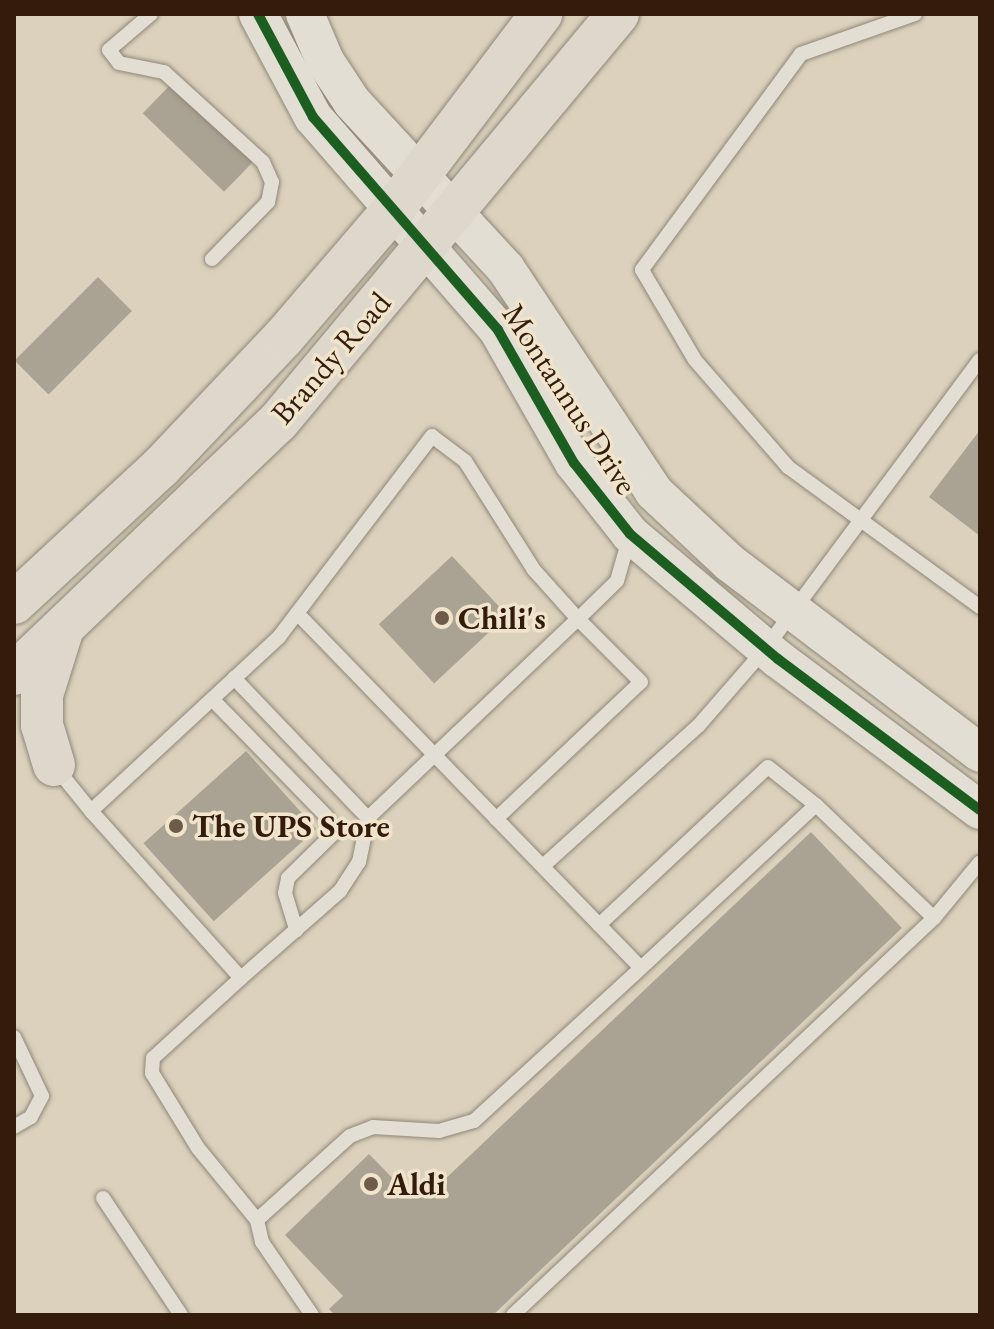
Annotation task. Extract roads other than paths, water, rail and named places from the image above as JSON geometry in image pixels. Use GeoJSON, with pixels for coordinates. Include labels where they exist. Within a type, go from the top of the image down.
{"type":"FeatureCollection","features":[{"type":"Feature","properties":{"kind":"main road","name":"Brandy Road"},"geometry":{"type":"LineString","coordinates":[[14,603],[160,468],[393,210],[541,14]]}},
{"type":"Feature","properties":{"kind":"main road","name":"Brandy Road"},"geometry":{"type":"LineString","coordinates":[[14,674],[278,422],[457,214],[618,14]]}},
{"type":"Feature","properties":{"kind":"main road"},"geometry":{"type":"LineString","coordinates":[[54,765],[42,725],[42,695],[62,630]]}},
{"type":"Feature","properties":{"kind":"main road"},"geometry":{"type":"LineString","coordinates":[[14,740],[54,765]]}},
{"type":"Feature","properties":{"kind":"street","name":"Montannus Drive"},"geometry":{"type":"LineString","coordinates":[[258,14],[294,90],[498,330],[574,463],[630,534],[765,649],[980,810]]}},
{"type":"Feature","properties":{"kind":"street","name":"Montannus Drive"},"geometry":{"type":"LineString","coordinates":[[305,14],[325,61],[352,102],[512,277],[654,492],[706,544],[980,753]]}},
{"type":"Feature","properties":{"kind":"lane"},"geometry":{"type":"LineString","coordinates":[[151,14],[109,50],[119,63],[164,72],[263,162],[272,182],[268,202],[212,259]]}},
{"type":"Feature","properties":{"kind":"lane"},"geometry":{"type":"LineString","coordinates":[[915,14],[801,54],[642,270],[695,360],[777,456],[980,607]]}},
{"type":"Feature","properties":{"kind":"lane"},"geometry":{"type":"LineString","coordinates":[[543,866],[699,725],[765,649],[980,360]]}},
{"type":"Feature","properties":{"kind":"lane"},"geometry":{"type":"LineString","coordinates":[[91,811],[234,678],[297,613],[432,436],[465,461],[534,570],[641,682],[496,819]]}},
{"type":"Feature","properties":{"kind":"lane"},"geometry":{"type":"LineString","coordinates":[[312,1315],[262,1242],[257,1220],[198,1148],[152,1073],[153,1058],[340,891],[359,862],[368,818],[578,619],[621,574],[630,534]]}},
{"type":"Feature","properties":{"kind":"lane"},"geometry":{"type":"LineString","coordinates":[[297,613],[433,757],[641,968]]}},
{"type":"Feature","properties":{"kind":"lane"},"geometry":{"type":"LineString","coordinates":[[234,678],[368,818]]}},
{"type":"Feature","properties":{"kind":"lane"},"geometry":{"type":"LineString","coordinates":[[212,699],[326,816],[334,833],[288,878],[285,893],[296,930]]}},
{"type":"Feature","properties":{"kind":"lane"},"geometry":{"type":"LineString","coordinates":[[54,765],[91,811],[241,978]]}},
{"type":"Feature","properties":{"kind":"lane"},"geometry":{"type":"LineString","coordinates":[[599,925],[768,767],[816,805],[934,918]]}},
{"type":"Feature","properties":{"kind":"lane"},"geometry":{"type":"LineString","coordinates":[[257,1220],[350,1136],[373,1127],[439,1131],[474,1121],[816,805]]}},
{"type":"Feature","properties":{"kind":"lane"},"geometry":{"type":"LineString","coordinates":[[513,1315],[934,918],[980,862]]}},
{"type":"Feature","properties":{"kind":"lane"},"geometry":{"type":"LineString","coordinates":[[14,1037],[42,1096],[31,1117],[14,1127]]}},
{"type":"Feature","properties":{"kind":"lane"},"geometry":{"type":"LineString","coordinates":[[103,1198],[181,1315]]}},
{"type":"Feature","properties":{"kind":"place","name":"Chili's"},"geometry":{"type":"Point","coordinates":[442,618]}},
{"type":"Feature","properties":{"kind":"place","name":"The UPS Store"},"geometry":{"type":"Point","coordinates":[176,826]}},
{"type":"Feature","properties":{"kind":"place","name":"Aldi"},"geometry":{"type":"Point","coordinates":[371,1184]}}]}
